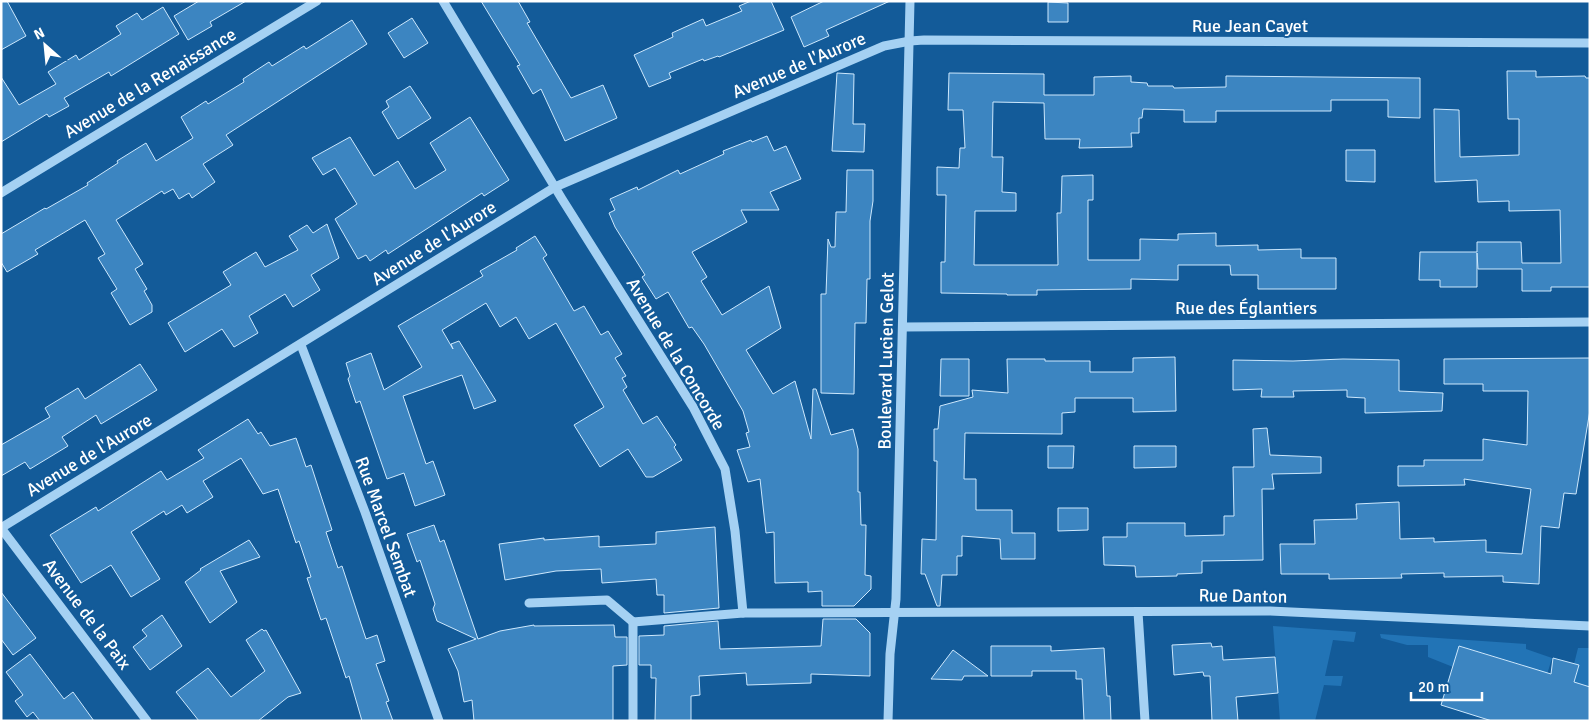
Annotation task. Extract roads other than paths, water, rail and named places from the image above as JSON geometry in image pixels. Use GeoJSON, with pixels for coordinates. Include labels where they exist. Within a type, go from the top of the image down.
{"type":"FeatureCollection","features":[{"type":"Feature","properties":{"kind":"street","name":"Avenue de la Renaissance"},"geometry":{"type":"LineString","coordinates":[[1,193],[317,1]]}},
{"type":"Feature","properties":{"kind":"street","name":"Avenue de la Concorde"},"geometry":{"type":"LineString","coordinates":[[443,1],[555,187],[693,407],[725,469],[735,531],[743,613]]}},
{"type":"Feature","properties":{"kind":"street","name":"Boulevard Lucien Gelot"},"geometry":{"type":"LineString","coordinates":[[888,721],[890,654],[896,612],[910,1]]}},
{"type":"Feature","properties":{"kind":"street","name":"Avenue de l'Aurore"},"geometry":{"type":"LineString","coordinates":[[1,528],[555,187],[884,46],[910,41]]}},
{"type":"Feature","properties":{"kind":"street","name":"Rue Jean Cayet"},"geometry":{"type":"LineString","coordinates":[[910,41],[1590,44]]}},
{"type":"Feature","properties":{"kind":"street","name":"Rue des Églantiers"},"geometry":{"type":"LineString","coordinates":[[903,327],[1590,322]]}},
{"type":"Feature","properties":{"kind":"street","name":"Rue Marcel Sembat"},"geometry":{"type":"LineString","coordinates":[[301,345],[365,512],[439,721]]}},
{"type":"Feature","properties":{"kind":"street","name":"Avenue de la Paix"},"geometry":{"type":"LineString","coordinates":[[1,528],[147,721]]}},
{"type":"Feature","properties":{"kind":"street"},"geometry":{"type":"LineString","coordinates":[[529,603],[607,600],[633,622],[743,613],[896,612]]}},
{"type":"Feature","properties":{"kind":"street","name":"Rue Danton"},"geometry":{"type":"LineString","coordinates":[[896,612],[1270,611],[1590,626]]}},
{"type":"Feature","properties":{"kind":"street"},"geometry":{"type":"LineString","coordinates":[[1138,612],[1146,721]]}},
{"type":"Feature","properties":{"kind":"street"},"geometry":{"type":"LineString","coordinates":[[633,622],[633,721]]}}]}
